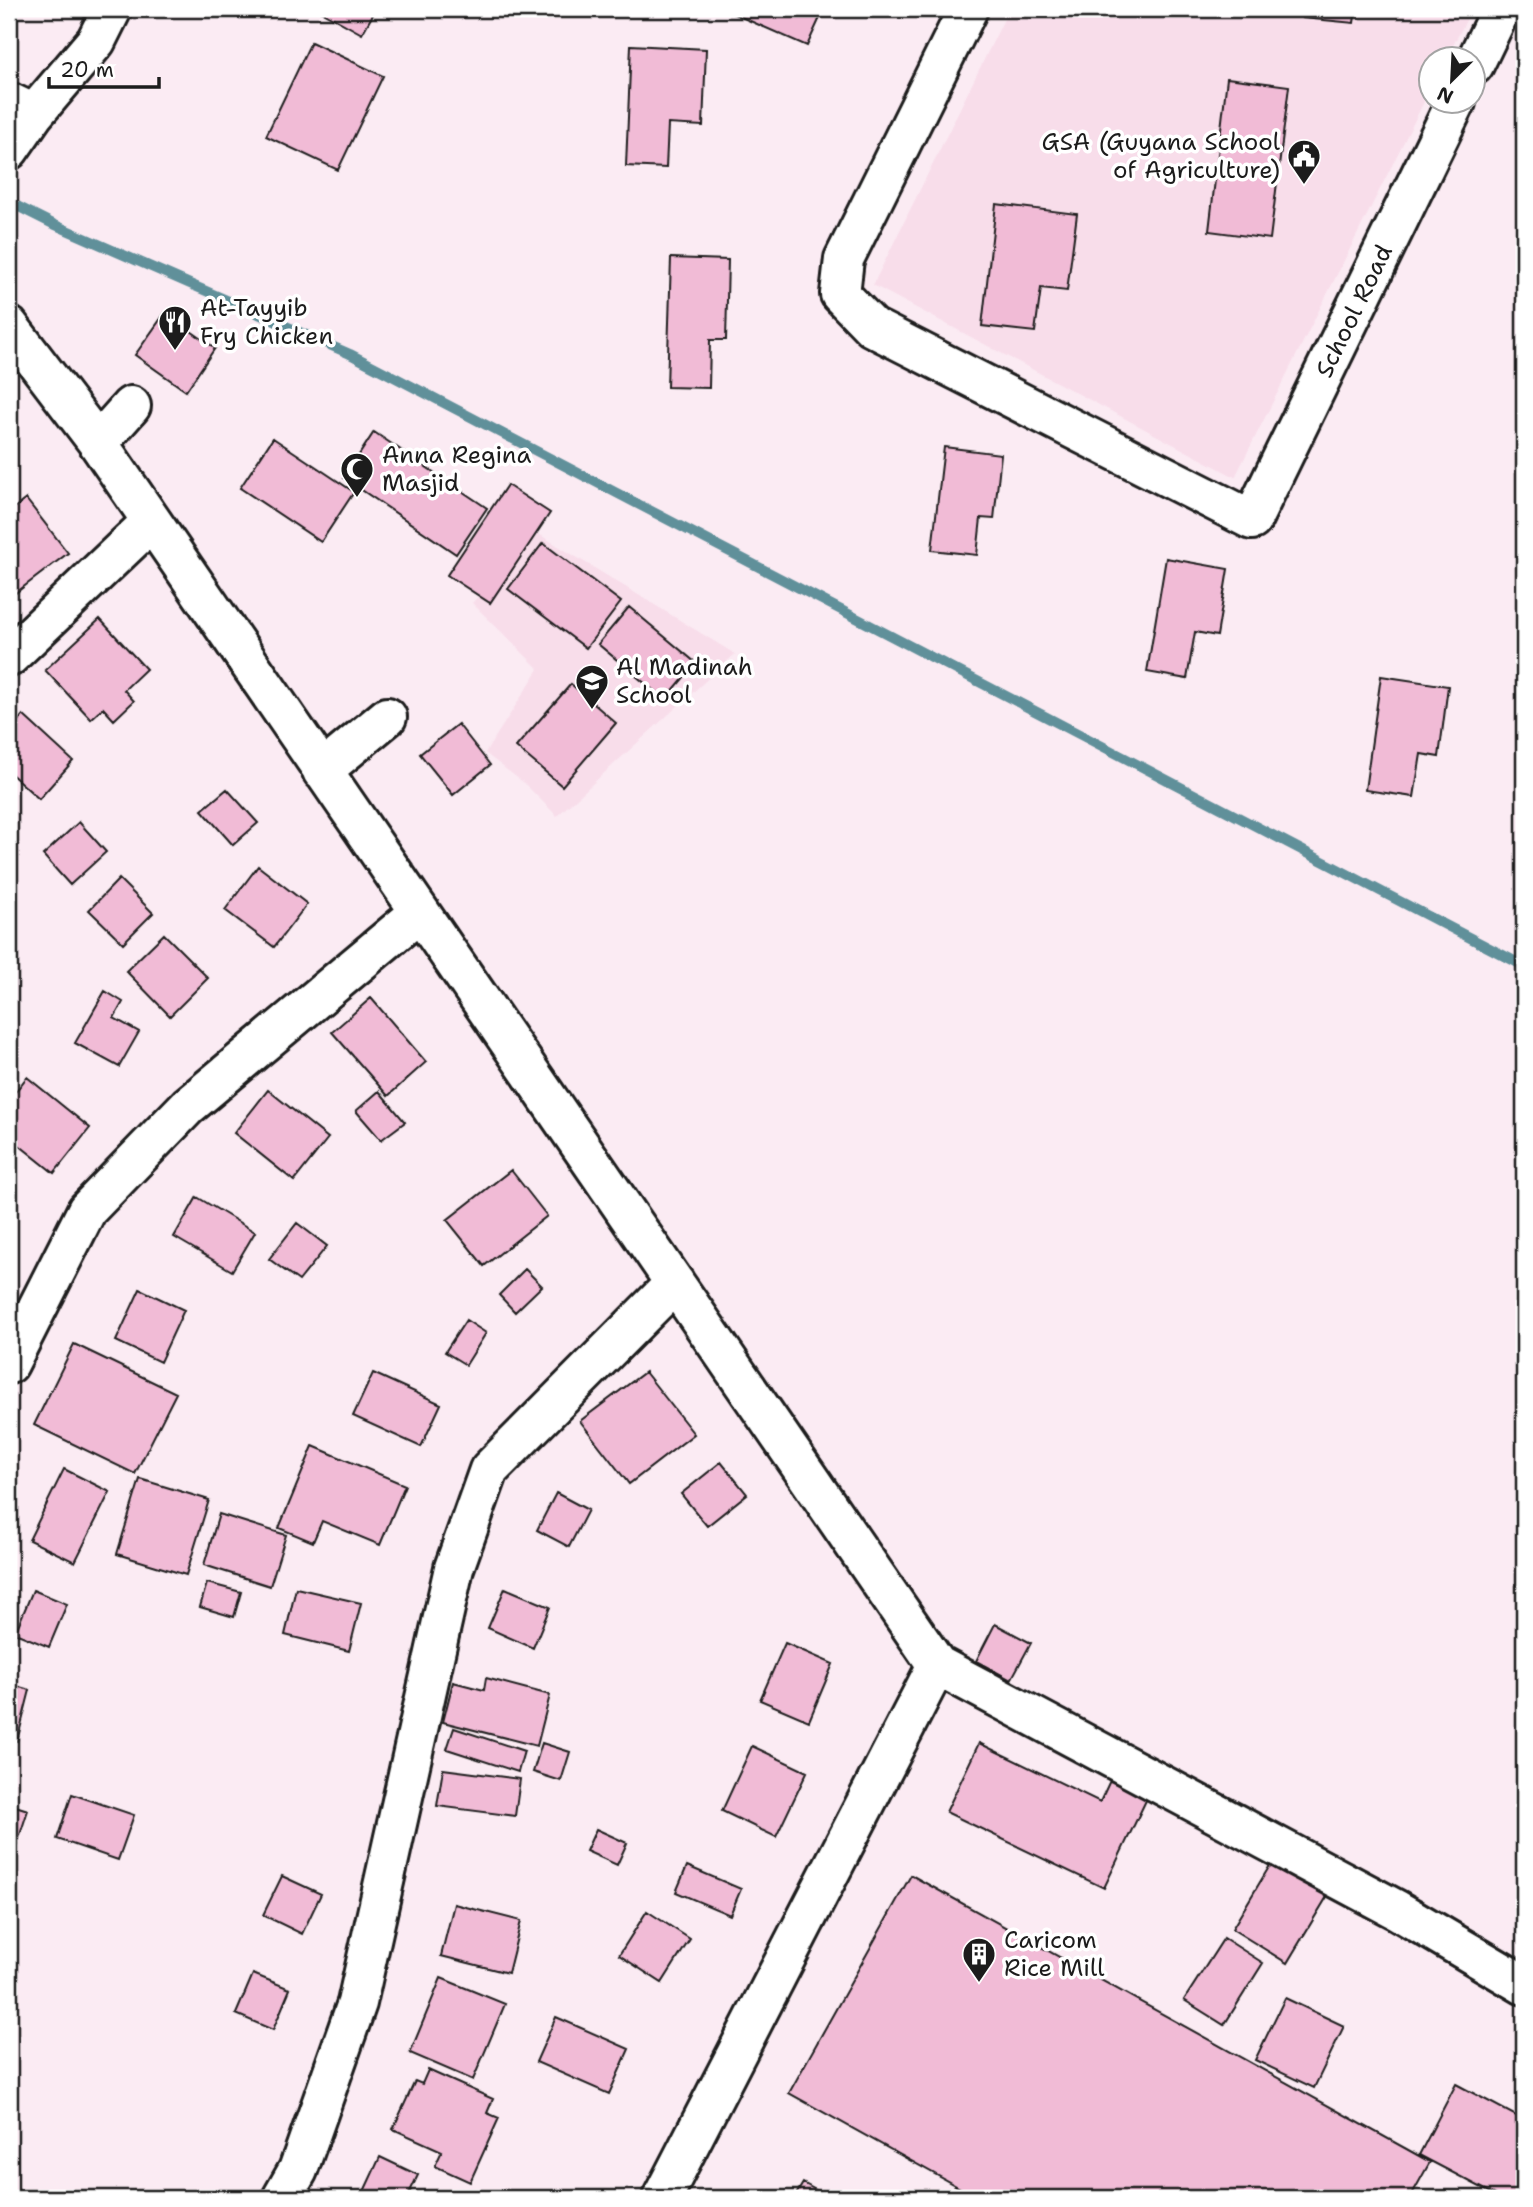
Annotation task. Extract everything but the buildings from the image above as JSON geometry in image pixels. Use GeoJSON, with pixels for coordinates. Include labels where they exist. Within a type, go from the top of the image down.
{"type":"FeatureCollection","features":[{"type":"Feature","properties":{"kind":"street"},"geometry":{"type":"LineString","coordinates":[[9,150],[22,108],[96,41],[112,9]]}},
{"type":"Feature","properties":{"kind":"street","name":"School Road"},"geometry":{"type":"LineString","coordinates":[[968,9],[844,259],[840,294],[872,327],[1252,520],[1448,116]]}},
{"type":"Feature","properties":{"kind":"street"},"geometry":{"type":"LineString","coordinates":[[1483,46],[1501,9]]}},
{"type":"Feature","properties":{"kind":"street"},"geometry":{"type":"LineString","coordinates":[[9,326],[98,443],[937,1665],[1397,1910],[1524,1985]]}},
{"type":"Feature","properties":{"kind":"street"},"geometry":{"type":"LineString","coordinates":[[98,443],[131,405]]}},
{"type":"Feature","properties":{"kind":"street"},"geometry":{"type":"LineString","coordinates":[[9,657],[152,522]]}},
{"type":"Feature","properties":{"kind":"street"},"geometry":{"type":"LineString","coordinates":[[322,771],[387,717]]}},
{"type":"Feature","properties":{"kind":"street"},"geometry":{"type":"LineString","coordinates":[[9,1364],[87,1210],[188,1106],[420,912]]}},
{"type":"Feature","properties":{"kind":"street"},"geometry":{"type":"LineString","coordinates":[[282,2198],[298,2170],[358,2003],[454,1568],[489,1470],[675,1283]]}},
{"type":"Feature","properties":{"kind":"street"},"geometry":{"type":"LineString","coordinates":[[662,2198],[937,1665]]}},
{"type":"Feature","properties":{"kind":"shaded area"},"geometry":{"type":"Polygon","coordinates":[[[1009,9],[1472,9],[1453,46],[1418,46],[1418,114],[1235,477],[873,285],[1009,9]]]}},
{"type":"Feature","properties":{"kind":"shaded area","name":"Al Madinah School"},"geometry":{"type":"Polygon","coordinates":[[[537,533],[735,654],[557,816],[524,783],[485,753],[539,669],[472,603],[537,533]]]}},
{"type":"Feature","properties":{"kind":"waterway"},"geometry":{"type":"LineString","coordinates":[[9,202],[53,224],[350,354],[1524,966]]}},
{"type":"Feature","properties":{"kind":"place","name":"GSA (Guyana School of Agriculture)"},"geometry":{"type":"Point","coordinates":[1304,186]}},
{"type":"Feature","properties":{"kind":"place","name":"At-Tayyib Fry Chicken"},"geometry":{"type":"Point","coordinates":[175,352]}},
{"type":"Feature","properties":{"kind":"place","name":"Anna Regina Masjid"},"geometry":{"type":"Point","coordinates":[357,499]}},
{"type":"Feature","properties":{"kind":"place","name":"Al Madinah School"},"geometry":{"type":"Point","coordinates":[592,711]}},
{"type":"Feature","properties":{"kind":"place","name":"Caricom Rice Mill"},"geometry":{"type":"Point","coordinates":[979,1984]}}]}
